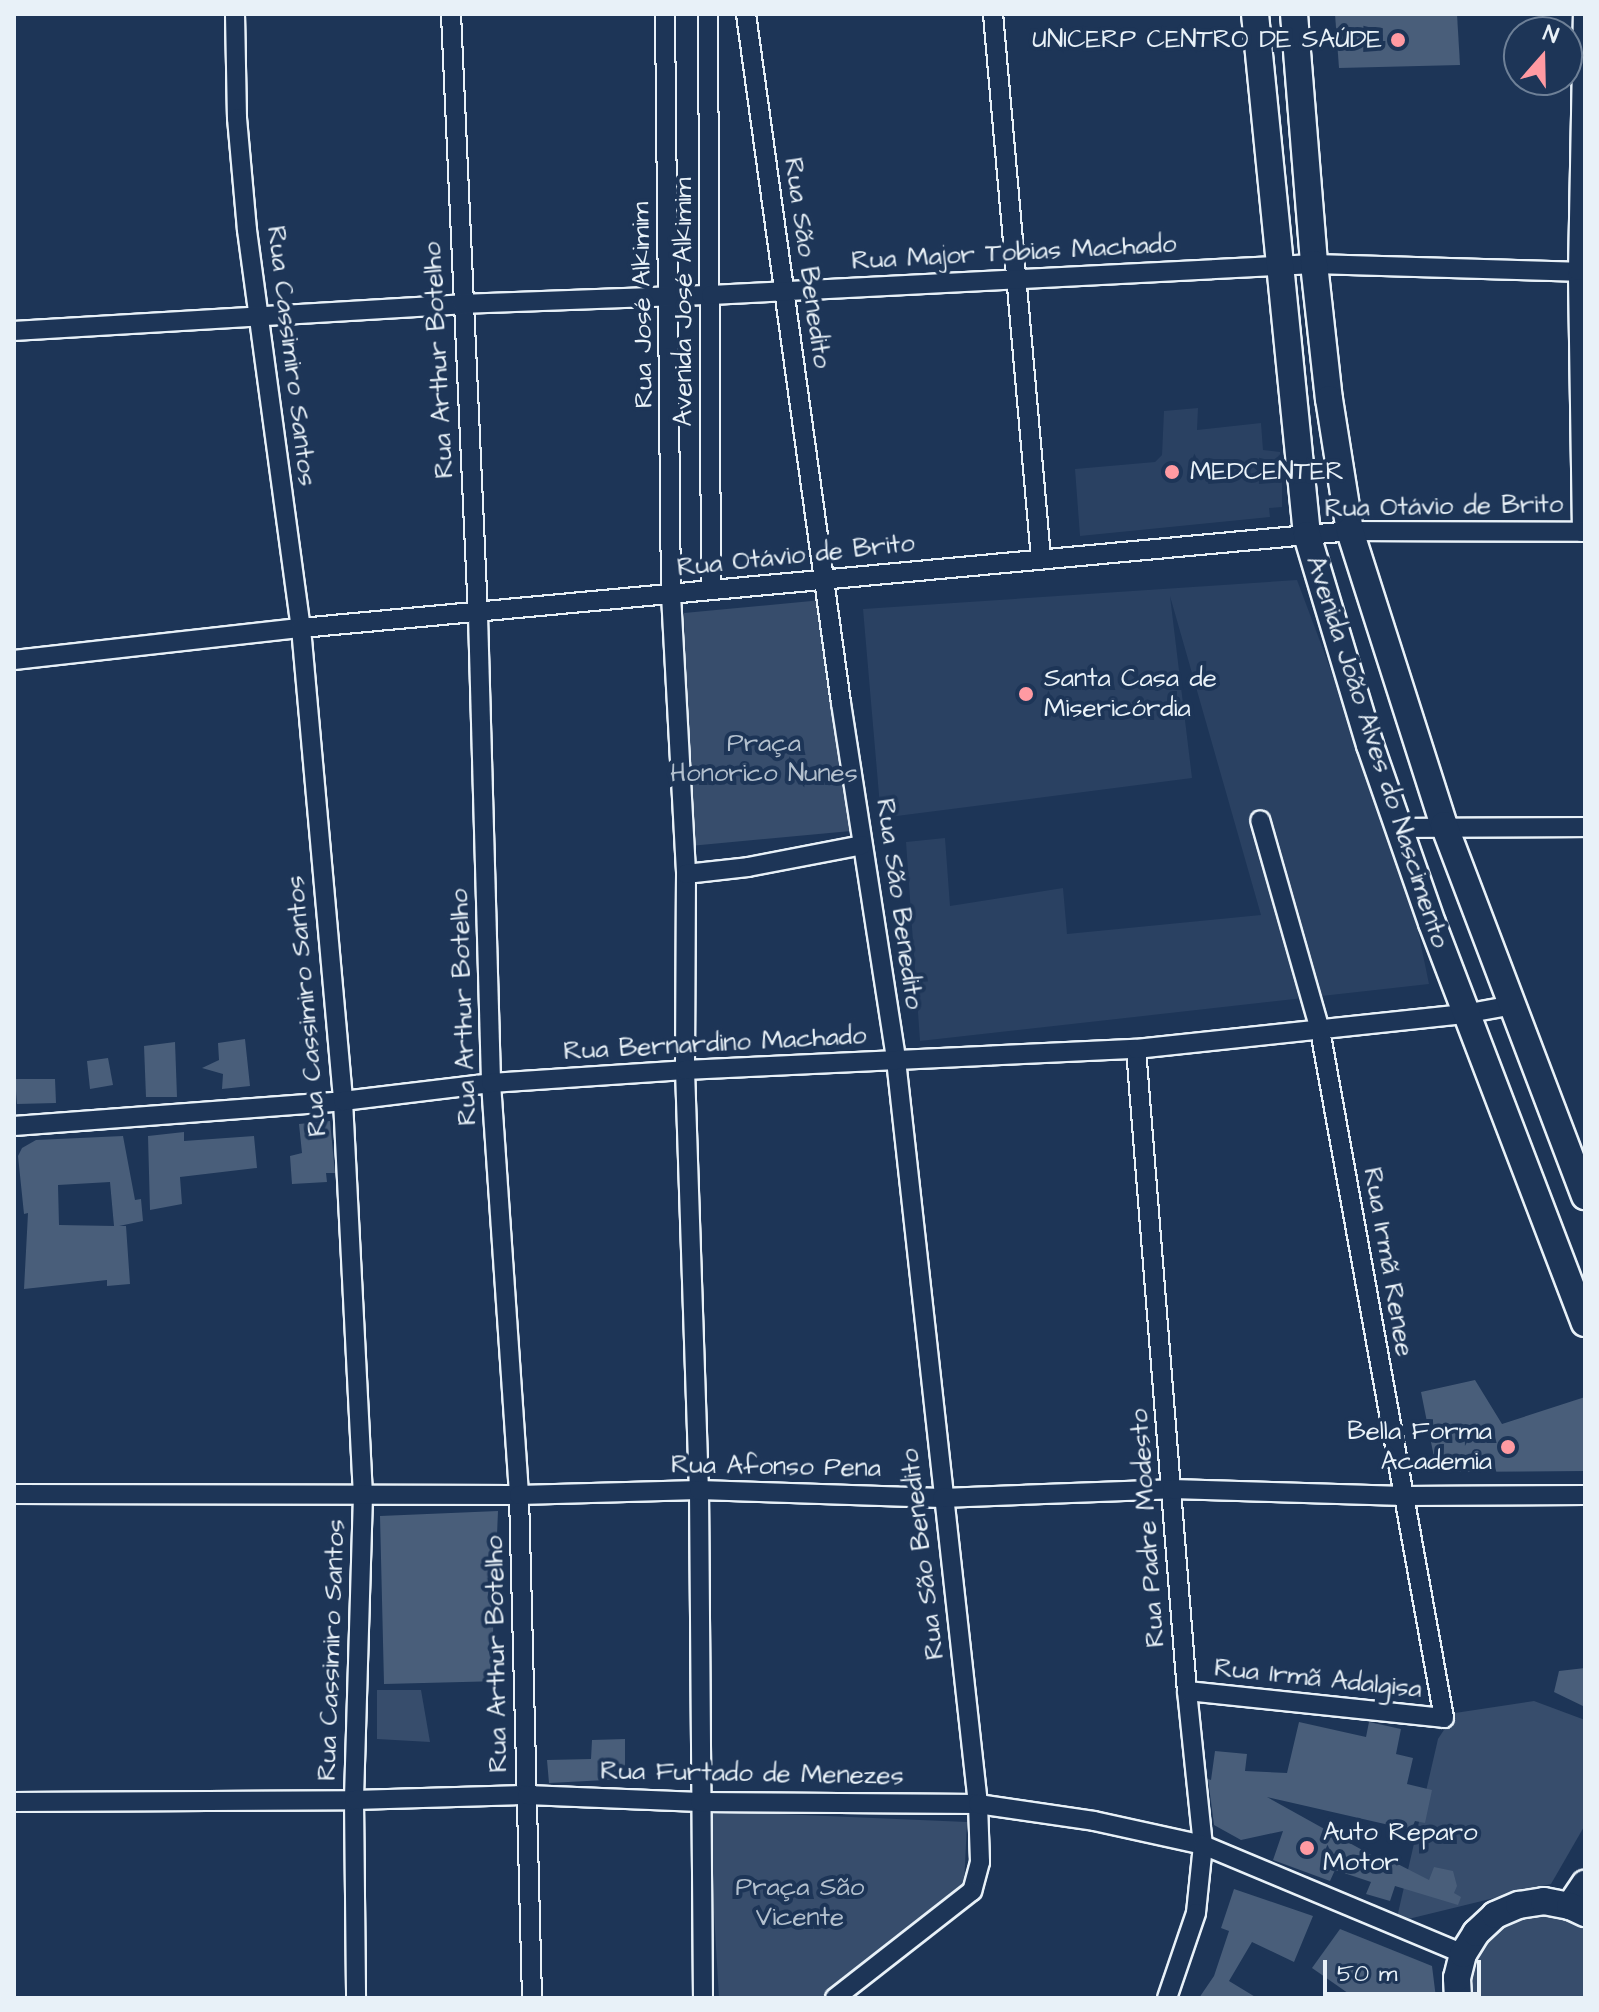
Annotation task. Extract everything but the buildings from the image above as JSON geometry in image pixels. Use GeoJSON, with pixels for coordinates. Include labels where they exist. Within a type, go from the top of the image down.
{"type":"FeatureCollection","features":[{"type":"Feature","properties":{"kind":"main road","name":"Avenida João Alves do Nascimento"},"geometry":{"type":"LineString","coordinates":[[1255,14],[1307,535],[1370,745],[1464,1014],[1585,1323]]}},
{"type":"Feature","properties":{"kind":"main road"},"geometry":{"type":"LineString","coordinates":[[1294,14],[1314,264],[1329,399],[1350,531],[1444,825],[1585,1196]]}},
{"type":"Feature","properties":{"kind":"main road"},"geometry":{"type":"LineString","coordinates":[[1370,745],[1415,737]]}},
{"type":"Feature","properties":{"kind":"main road"},"geometry":{"type":"LineString","coordinates":[[1458,1998],[1457,1978],[1463,1954],[1476,1933],[1507,1910],[1544,1901],[1580,1901]]}},
{"type":"Feature","properties":{"kind":"street","name":"Rua Cassimiro Santos"},"geometry":{"type":"LineString","coordinates":[[235,14],[237,118],[257,315],[301,628],[343,1101],[363,1495],[354,1800],[356,1998]]}},
{"type":"Feature","properties":{"kind":"street","name":"Rua Arthur Botelho"},"geometry":{"type":"LineString","coordinates":[[451,14],[478,615],[491,1083],[519,1495],[532,1998]]}},
{"type":"Feature","properties":{"kind":"street","name":"Rua José Alkimim"},"geometry":{"type":"LineString","coordinates":[[665,14],[671,595],[686,874],[685,1070],[699,1490],[703,1998]]}},
{"type":"Feature","properties":{"kind":"street","name":"Avenida José Alkimim"},"geometry":{"type":"LineString","coordinates":[[708,14],[711,590]]}},
{"type":"Feature","properties":{"kind":"street","name":"Rua São Benedito"},"geometry":{"type":"LineString","coordinates":[[746,14],[862,845],[896,1060],[978,1804],[980,1862],[972,1891],[835,1998]]}},
{"type":"Feature","properties":{"kind":"street"},"geometry":{"type":"LineString","coordinates":[[993,14],[1041,558]]}},
{"type":"Feature","properties":{"kind":"street"},"geometry":{"type":"LineString","coordinates":[[1583,14],[1581,272],[1584,532]]}},
{"type":"Feature","properties":{"kind":"street","name":"Rua Major Tobias Machado"},"geometry":{"type":"LineString","coordinates":[[14,331],[462,304],[711,295],[1314,264],[1581,272]]}},
{"type":"Feature","properties":{"kind":"street","name":"Rua Otávio de Brito"},"geometry":{"type":"LineString","coordinates":[[14,660],[301,628],[478,615],[1041,558],[1350,531],[1584,532]]}},
{"type":"Feature","properties":{"kind":"street","name":"Rua Irmã Renee"},"geometry":{"type":"LineString","coordinates":[[1260,820],[1320,1030],[1444,1718]]}},
{"type":"Feature","properties":{"kind":"street"},"geometry":{"type":"LineString","coordinates":[[1399,828],[1444,825],[1585,827]]}},
{"type":"Feature","properties":{"kind":"street"},"geometry":{"type":"LineString","coordinates":[[686,874],[748,867],[862,845]]}},
{"type":"Feature","properties":{"kind":"street","name":"Rua Bernardino Machado"},"geometry":{"type":"LineString","coordinates":[[14,1126],[343,1101],[491,1083],[685,1070],[1136,1049],[1464,1014],[1514,1005]]}},
{"type":"Feature","properties":{"kind":"street","name":"Rua Padre Modesto"},"geometry":{"type":"LineString","coordinates":[[1136,1049],[1187,1691],[1203,1845],[1196,1913],[1167,1998]]}},
{"type":"Feature","properties":{"kind":"street","name":"Rua Afonso Pena"},"geometry":{"type":"LineString","coordinates":[[14,1494],[519,1495],[699,1490],[942,1498],[1172,1489],[1404,1496],[1585,1495]]}},
{"type":"Feature","properties":{"kind":"street","name":"Rua Irmã Adalgisa"},"geometry":{"type":"LineString","coordinates":[[1187,1691],[1444,1718]]}},
{"type":"Feature","properties":{"kind":"street","name":"Rua Furtado de Menezes"},"geometry":{"type":"LineString","coordinates":[[14,1802],[354,1800],[527,1795],[700,1802],[978,1804],[1094,1821],[1203,1845],[1463,1954]]}},
{"type":"Feature","properties":{"kind":"shaded area","name":"MEDCENTER"},"geometry":{"type":"Polygon","coordinates":[[[1198,408],[1197,430],[1261,423],[1263,450],[1280,452],[1280,469],[1268,470],[1270,476],[1282,475],[1282,507],[1269,508],[1270,517],[1080,536],[1075,469],[1155,462],[1162,455],[1164,411],[1198,408]]]}},
{"type":"Feature","properties":{"kind":"shaded area"},"geometry":{"type":"Polygon","coordinates":[[[1297,580],[1405,868],[1429,984],[920,1041],[906,842],[945,838],[950,906],[1063,888],[1067,934],[1261,915],[1170,596],[1192,778],[881,818],[863,609],[1297,580]]]}},
{"type":"Feature","properties":{"kind":"green space","name":"Praça Honorico Nunes"},"geometry":{"type":"Polygon","coordinates":[[[822,600],[851,831],[690,846],[684,613],[822,600]]]}},
{"type":"Feature","properties":{"kind":"green space"},"geometry":{"type":"Polygon","coordinates":[[[377,1690],[421,1690],[430,1742],[377,1739],[377,1690]]]}},
{"type":"Feature","properties":{"kind":"green space"},"geometry":{"type":"Polygon","coordinates":[[[1534,1701],[1585,1720],[1585,1825],[1551,1884],[1396,1922],[1438,1739],[1455,1713],[1534,1701]]]}},
{"type":"Feature","properties":{"kind":"green space","name":"Praça São Vicente"},"geometry":{"type":"Polygon","coordinates":[[[708,1811],[967,1822],[964,1886],[820,1998],[719,1998],[708,1811]]]}},
{"type":"Feature","properties":{"kind":"green space"},"geometry":{"type":"Polygon","coordinates":[[[1545,1914],[1569,1920],[1585,1930],[1585,1998],[1470,1998],[1472,1964],[1483,1943],[1500,1927],[1521,1917],[1545,1914]]]}},
{"type":"Feature","properties":{"kind":"place","name":"UNICERP CENTRO DE SAÚDE"},"geometry":{"type":"Point","coordinates":[1398,40]}},
{"type":"Feature","properties":{"kind":"place","name":"MEDCENTER"},"geometry":{"type":"Point","coordinates":[1172,472]}},
{"type":"Feature","properties":{"kind":"place","name":"Santa Casa de Misericórdia"},"geometry":{"type":"Point","coordinates":[1026,694]}},
{"type":"Feature","properties":{"kind":"place","name":"Bella Forma Academia"},"geometry":{"type":"Point","coordinates":[1508,1447]}},
{"type":"Feature","properties":{"kind":"place","name":"Auto Reparo Motor"},"geometry":{"type":"Point","coordinates":[1307,1848]}}]}
